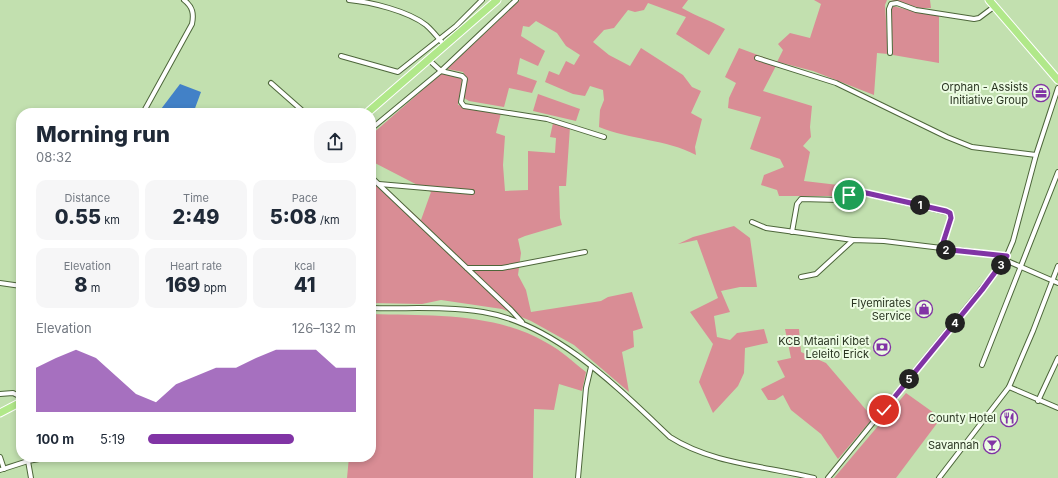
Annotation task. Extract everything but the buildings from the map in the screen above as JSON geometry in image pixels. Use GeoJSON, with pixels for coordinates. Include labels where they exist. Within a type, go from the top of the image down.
{"type":"FeatureCollection","features":[{"type":"Feature","properties":{"kind":"highway"},"geometry":{"type":"LineString","coordinates":[[373,108],[497,0]]}},
{"type":"Feature","properties":{"kind":"highway"},"geometry":{"type":"LineString","coordinates":[[989,0],[1058,80]]}},
{"type":"Feature","properties":{"kind":"highway"},"geometry":{"type":"LineString","coordinates":[[0,413],[16,405]]}},
{"type":"Feature","properties":{"kind":"street"},"geometry":{"type":"LineString","coordinates":[[145,108],[192,24],[194,15],[184,0]]}},
{"type":"Feature","properties":{"kind":"street"},"geometry":{"type":"LineString","coordinates":[[349,0],[378,5],[414,19],[426,25],[445,46]]}},
{"type":"Feature","properties":{"kind":"street"},"geometry":{"type":"LineString","coordinates":[[341,56],[398,72],[456,26],[482,0]]}},
{"type":"Feature","properties":{"kind":"street"},"geometry":{"type":"LineString","coordinates":[[376,125],[442,71],[516,0]]}},
{"type":"Feature","properties":{"kind":"street"},"geometry":{"type":"LineString","coordinates":[[890,53],[888,10],[891,4],[897,4],[916,10],[974,19],[978,18],[995,6]]}},
{"type":"Feature","properties":{"kind":"street"},"geometry":{"type":"LineString","coordinates":[[757,58],[836,83],[947,137],[972,147],[1036,155]]}},
{"type":"Feature","properties":{"kind":"street"},"geometry":{"type":"LineString","coordinates":[[429,60],[442,71],[462,76],[465,79],[461,102],[464,106],[547,119],[604,137]]}},
{"type":"Feature","properties":{"kind":"street"},"geometry":{"type":"LineString","coordinates":[[271,83],[299,108]]}},
{"type":"Feature","properties":{"kind":"street"},"geometry":{"type":"LineString","coordinates":[[828,478],[1006,258],[1036,155],[1058,88]]}},
{"type":"Feature","properties":{"kind":"street"},"geometry":{"type":"LineString","coordinates":[[982,365],[1058,172]]}},
{"type":"Feature","properties":{"kind":"street"},"geometry":{"type":"LineString","coordinates":[[378,184],[472,192]]}},
{"type":"Feature","properties":{"kind":"street"},"geometry":{"type":"LineString","coordinates":[[378,184],[467,268],[524,325]]}},
{"type":"Feature","properties":{"kind":"street"},"geometry":{"type":"LineString","coordinates":[[792,232],[797,204],[801,199],[839,200],[856,192],[950,213],[951,218],[941,249]]}},
{"type":"Feature","properties":{"kind":"street"},"geometry":{"type":"LineString","coordinates":[[752,222],[766,228],[792,232],[853,240],[884,241],[1006,258],[1021,267],[1058,283]]}},
{"type":"Feature","properties":{"kind":"street"},"geometry":{"type":"LineString","coordinates":[[801,277],[816,274],[853,240]]}},
{"type":"Feature","properties":{"kind":"street"},"geometry":{"type":"LineString","coordinates":[[467,268],[502,268],[585,252]]}},
{"type":"Feature","properties":{"kind":"street"},"geometry":{"type":"LineString","coordinates":[[940,478],[1009,387],[1033,331],[1058,266]]}},
{"type":"Feature","properties":{"kind":"street"},"geometry":{"type":"LineString","coordinates":[[0,283],[16,285]]}},
{"type":"Feature","properties":{"kind":"street"},"geometry":{"type":"LineString","coordinates":[[376,308],[470,310],[496,315],[524,325],[563,346],[591,368],[601,373],[670,437],[682,445],[711,456],[814,478]]}},
{"type":"Feature","properties":{"kind":"street"},"geometry":{"type":"LineString","coordinates":[[1038,401],[1058,358]]}},
{"type":"Feature","properties":{"kind":"street"},"geometry":{"type":"LineString","coordinates":[[578,478],[586,388],[591,368]]}},
{"type":"Feature","properties":{"kind":"street"},"geometry":{"type":"LineString","coordinates":[[1009,387],[1038,401],[1058,408]]}},
{"type":"Feature","properties":{"kind":"street"},"geometry":{"type":"LineString","coordinates":[[0,394],[13,393],[16,394]]}},
{"type":"Feature","properties":{"kind":"street"},"geometry":{"type":"LineString","coordinates":[[0,457],[2,469],[25,462]]}},
{"type":"Feature","properties":{"kind":"street"},"geometry":{"type":"LineString","coordinates":[[28,462],[31,478]]}},
{"type":"Feature","properties":{"kind":"shaded area"},"geometry":{"type":"Polygon","coordinates":[[[520,0],[688,0],[682,8],[725,29],[709,55],[676,34],[686,17],[648,3],[644,10],[635,12],[628,10],[614,28],[604,30],[593,42],[609,55],[630,66],[641,48],[683,75],[692,87],[701,91],[691,113],[702,119],[695,147],[696,155],[673,146],[623,135],[599,127],[600,110],[604,100],[603,90],[590,86],[585,96],[573,94],[545,82],[549,71],[559,75],[566,61],[574,65],[580,55],[566,46],[557,33],[536,21],[529,27],[523,26],[521,36],[545,51],[538,66],[520,58],[517,74],[537,81],[532,93],[509,88],[504,107],[469,101],[464,98],[466,77],[463,72],[447,69],[520,0]]]}},
{"type":"Feature","properties":{"kind":"shaded area"},"geometry":{"type":"Polygon","coordinates":[[[814,0],[887,0],[885,5],[888,54],[877,53],[874,95],[813,71],[778,62],[763,91],[812,106],[810,127],[811,137],[803,146],[810,152],[804,181],[847,186],[841,196],[779,196],[777,190],[761,185],[764,175],[784,167],[780,159],[750,149],[761,117],[728,108],[729,98],[736,83],[725,77],[739,48],[777,62],[783,50],[778,44],[790,33],[810,38],[821,4],[814,0]]]}},
{"type":"Feature","properties":{"kind":"shaded area"},"geometry":{"type":"Polygon","coordinates":[[[891,0],[930,0],[931,8],[920,8],[891,0]]]}},
{"type":"Feature","properties":{"kind":"shaded area"},"geometry":{"type":"Polygon","coordinates":[[[893,6],[916,12],[939,15],[939,63],[893,55],[891,9],[893,6]]]}},
{"type":"Feature","properties":{"kind":"shaded area"},"geometry":{"type":"Polygon","coordinates":[[[442,73],[460,77],[462,80],[458,105],[501,113],[496,133],[505,136],[503,165],[505,191],[528,190],[528,151],[555,153],[556,138],[550,137],[553,123],[570,127],[566,186],[559,186],[560,218],[562,225],[518,239],[521,253],[518,275],[526,290],[531,312],[601,301],[608,297],[632,292],[643,328],[633,331],[634,347],[622,352],[629,392],[574,345],[531,321],[502,309],[441,300],[422,304],[376,303],[376,180],[421,220],[431,192],[376,164],[376,131],[442,73]]]}},
{"type":"Feature","properties":{"kind":"shaded area"},"geometry":{"type":"Polygon","coordinates":[[[538,94],[580,109],[576,121],[533,111],[538,94]]]}},
{"type":"Feature","properties":{"kind":"shaded area"},"geometry":{"type":"Polygon","coordinates":[[[734,226],[750,238],[757,287],[740,287],[721,291],[730,312],[714,316],[717,337],[730,340],[737,333],[764,329],[768,343],[745,348],[744,373],[738,386],[713,413],[699,382],[713,344],[690,312],[718,298],[697,240],[678,244],[693,237],[734,226]]]}},
{"type":"Feature","properties":{"kind":"shaded area"},"geometry":{"type":"Polygon","coordinates":[[[376,314],[462,318],[506,326],[527,333],[552,346],[586,372],[582,391],[559,384],[554,410],[534,409],[533,478],[347,478],[349,462],[376,462],[376,314]]]}},
{"type":"Feature","properties":{"kind":"shaded area"},"geometry":{"type":"Polygon","coordinates":[[[785,329],[799,329],[801,352],[826,363],[873,418],[838,459],[821,434],[791,410],[783,395],[775,400],[768,400],[761,389],[785,377],[777,361],[791,358],[785,329]]]}},
{"type":"Feature","properties":{"kind":"shaded area"},"geometry":{"type":"Polygon","coordinates":[[[906,393],[941,418],[896,478],[834,478],[906,393]]]}},
{"type":"Feature","properties":{"kind":"water"},"geometry":{"type":"Polygon","coordinates":[[[180,84],[201,92],[195,108],[162,108],[180,84]]]}},
{"type":"Feature","properties":{"kind":"place","name":"Orphan - Assists Initiative Group"},"geometry":{"type":"Point","coordinates":[1041,93]}},
{"type":"Feature","properties":{"kind":"place","name":"Flyemirates Service"},"geometry":{"type":"Point","coordinates":[924,309]}},
{"type":"Feature","properties":{"kind":"place","name":"KCB Mtaani Kibet Leleito Erick"},"geometry":{"type":"Point","coordinates":[882,347]}},
{"type":"Feature","properties":{"kind":"place","name":"County Hotel"},"geometry":{"type":"Point","coordinates":[1009,418]}},
{"type":"Feature","properties":{"kind":"place","name":"Savannah"},"geometry":{"type":"Point","coordinates":[992,445]}},
{"type":"Feature","properties":{"kind":"route"},"geometry":{"type":"LineString","coordinates":[[849,195],[854,192],[862,192],[946,211],[950,213],[951,218],[941,249],[1007,256],[982,290],[884,410]]}}]}
